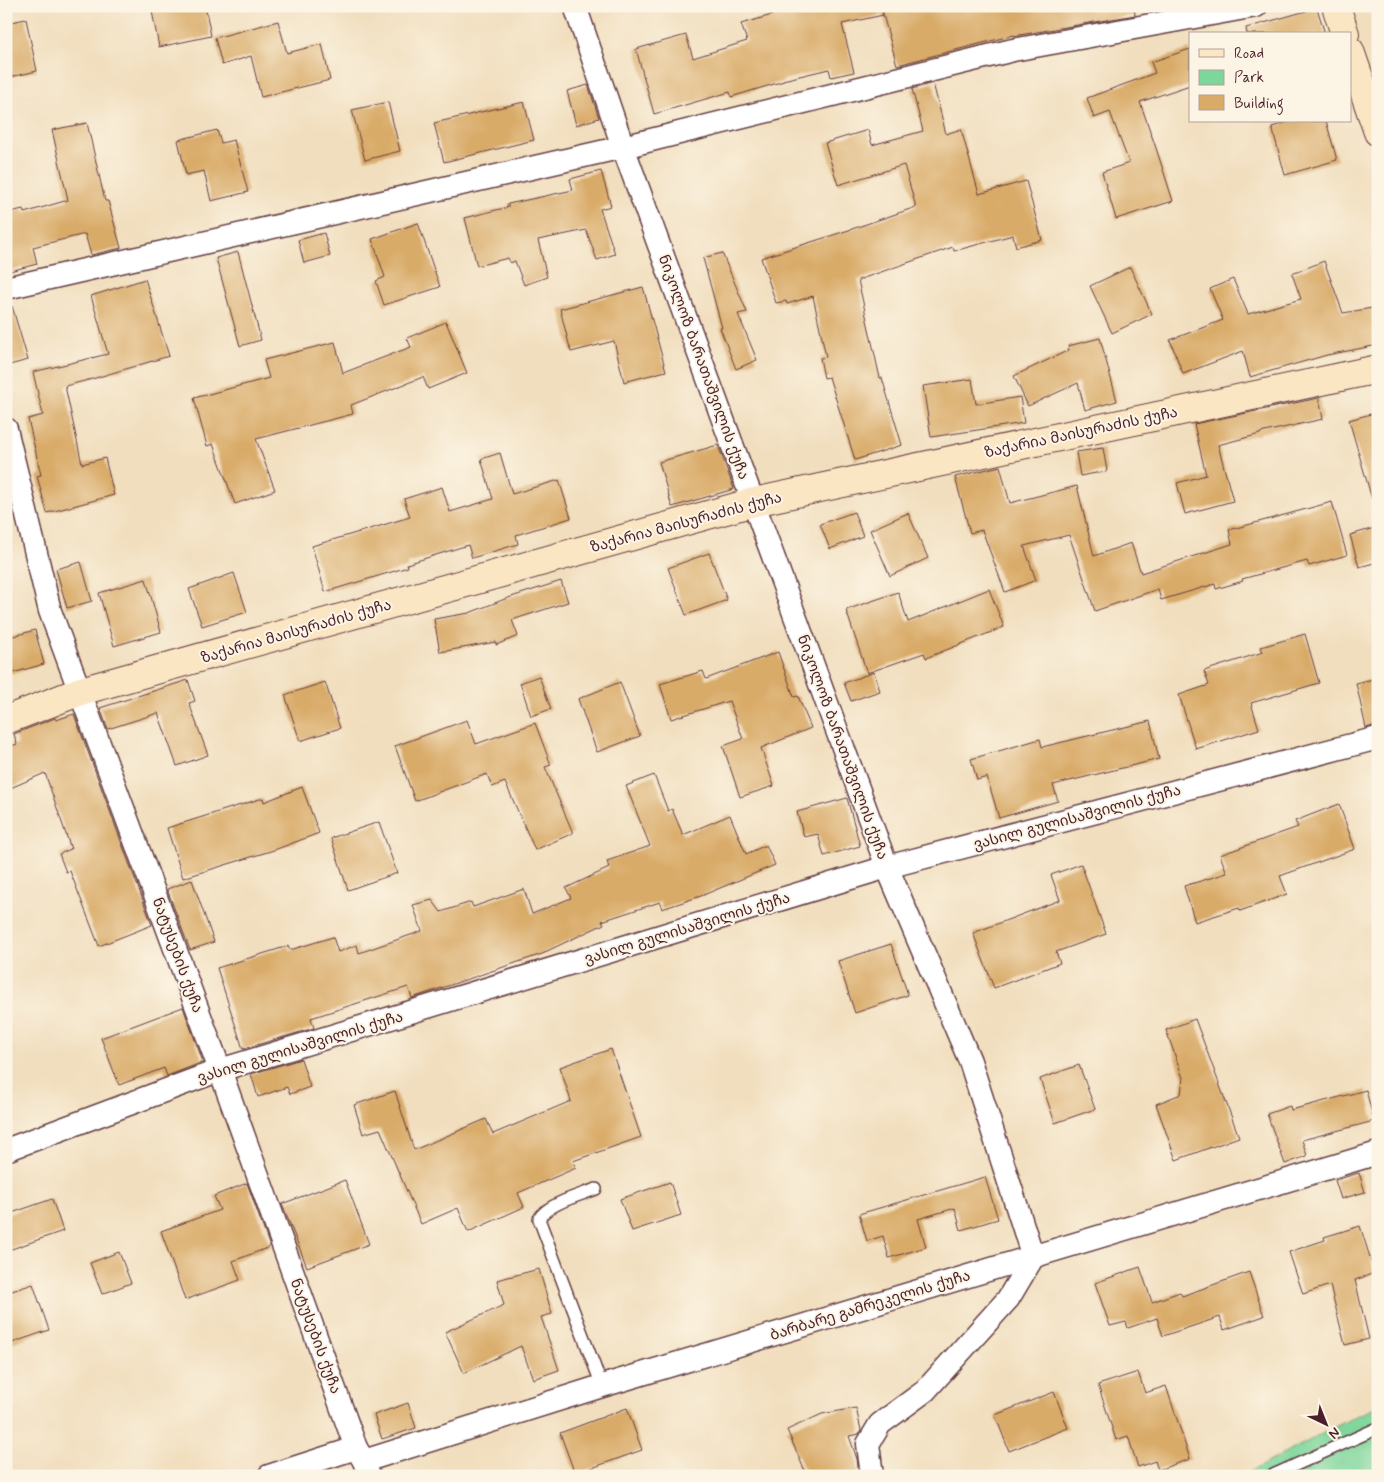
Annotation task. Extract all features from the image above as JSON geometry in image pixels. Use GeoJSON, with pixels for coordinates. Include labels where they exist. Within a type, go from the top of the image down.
{"type":"FeatureCollection","features":[{"type":"Feature","properties":{"kind":"street","name":"ნიკოლოზ ბარათაშვილის ქუჩა"},"geometry":{"type":"LineString","coordinates":[[575,6],[623,147],[887,867],[970,1061],[1033,1256]]}},
{"type":"Feature","properties":{"kind":"street"},"geometry":{"type":"LineString","coordinates":[[6,288],[623,147],[1013,50],[1256,6]]}},
{"type":"Feature","properties":{"kind":"street"},"geometry":{"type":"LineString","coordinates":[[1336,6],[1343,32]]}},
{"type":"Feature","properties":{"kind":"street"},"geometry":{"type":"LineString","coordinates":[[1352,56],[1378,132]]}},
{"type":"Feature","properties":{"kind":"street","name":"ზაქარია მაისურაძის ქუჩა"},"geometry":{"type":"LineString","coordinates":[[6,720],[81,692],[754,502],[1378,369]]}},
{"type":"Feature","properties":{"kind":"street","name":"ნატუსების ქუჩა"},"geometry":{"type":"LineString","coordinates":[[6,429],[50,611],[363,1462]]}},
{"type":"Feature","properties":{"kind":"street","name":"ვასილ გულისაშვილის ქუჩა"},"geometry":{"type":"LineString","coordinates":[[6,1150],[220,1070],[887,867],[1378,738]]}},
{"type":"Feature","properties":{"kind":"street","name":"ბარბარე გამრეკელის ქუჩა"},"geometry":{"type":"LineString","coordinates":[[269,1476],[363,1462],[602,1386],[1378,1153]]}},
{"type":"Feature","properties":{"kind":"street"},"geometry":{"type":"LineString","coordinates":[[872,1476],[868,1444],[880,1424],[925,1391],[1008,1298],[1033,1256]]}},
{"type":"Feature","properties":{"kind":"lane"},"geometry":{"type":"LineString","coordinates":[[596,1189],[552,1207],[542,1213],[539,1219],[602,1386]]}},
{"type":"Feature","properties":{"kind":"lane"},"geometry":{"type":"LineString","coordinates":[[1271,1476],[1378,1428]]}},
{"type":"Feature","properties":{"kind":"green space"},"geometry":{"type":"Polygon","coordinates":[[[1378,1407],[1378,1476],[1242,1476],[1356,1416],[1378,1407]]]}},
{"type":"Feature","properties":{"kind":"building"},"geometry":{"type":"Polygon","coordinates":[[[151,6],[205,6],[211,36],[159,47],[151,6]]]}},
{"type":"Feature","properties":{"kind":"building"},"geometry":{"type":"Polygon","coordinates":[[[769,6],[882,6],[883,15],[842,24],[854,72],[831,77],[829,69],[783,80],[731,97],[730,92],[654,114],[636,49],[686,35],[693,58],[747,41],[741,24],[772,15],[769,6]]]}},
{"type":"Feature","properties":{"kind":"building"},"geometry":{"type":"Polygon","coordinates":[[[898,6],[1134,6],[1135,15],[1014,35],[897,65],[882,11],[898,6]]]}},
{"type":"Feature","properties":{"kind":"building"},"geometry":{"type":"Polygon","coordinates":[[[1317,8],[1324,32],[1247,32],[1246,28],[1317,8]]]}},
{"type":"Feature","properties":{"kind":"building"},"geometry":{"type":"Polygon","coordinates":[[[26,19],[37,71],[6,78],[6,23],[26,19]]]}},
{"type":"Feature","properties":{"kind":"building"},"geometry":{"type":"Polygon","coordinates":[[[278,21],[287,53],[322,44],[330,80],[261,97],[251,56],[222,65],[215,38],[278,21]]]}},
{"type":"Feature","properties":{"kind":"building"},"geometry":{"type":"Polygon","coordinates":[[[1189,49],[1189,85],[1140,102],[1173,201],[1116,219],[1102,172],[1129,163],[1110,112],[1094,118],[1087,98],[1155,73],[1151,62],[1189,49]]]}},
{"type":"Feature","properties":{"kind":"building"},"geometry":{"type":"Polygon","coordinates":[[[933,83],[946,134],[961,129],[979,194],[1026,181],[1042,240],[1016,247],[1013,235],[954,251],[953,247],[858,280],[880,378],[882,378],[902,445],[855,460],[829,377],[824,378],[820,358],[826,357],[813,296],[787,304],[786,301],[776,303],[761,258],[916,207],[904,165],[838,185],[825,143],[868,130],[872,145],[923,131],[912,89],[933,83]]]}},
{"type":"Feature","properties":{"kind":"building"},"geometry":{"type":"Polygon","coordinates":[[[588,85],[599,118],[576,125],[567,91],[588,85]]]}},
{"type":"Feature","properties":{"kind":"building"},"geometry":{"type":"Polygon","coordinates":[[[388,102],[400,151],[365,160],[352,110],[388,102]]]}},
{"type":"Feature","properties":{"kind":"building"},"geometry":{"type":"Polygon","coordinates":[[[524,102],[534,140],[444,162],[434,123],[524,102]]]}},
{"type":"Feature","properties":{"kind":"building"},"geometry":{"type":"Polygon","coordinates":[[[1288,122],[1326,122],[1337,160],[1285,175],[1272,127],[1288,122]]]}},
{"type":"Feature","properties":{"kind":"building"},"geometry":{"type":"Polygon","coordinates":[[[87,123],[105,201],[108,201],[121,248],[91,255],[85,234],[33,247],[37,264],[6,272],[6,213],[23,209],[24,213],[68,200],[52,130],[87,123]]]}},
{"type":"Feature","properties":{"kind":"building"},"geometry":{"type":"Polygon","coordinates":[[[217,130],[221,143],[234,140],[248,192],[211,201],[204,171],[186,175],[178,140],[217,130]]]}},
{"type":"Feature","properties":{"kind":"building"},"geometry":{"type":"Polygon","coordinates":[[[601,171],[611,206],[600,209],[615,254],[597,260],[586,230],[538,240],[547,277],[524,285],[515,261],[510,263],[508,258],[477,266],[465,218],[508,207],[508,204],[573,190],[570,179],[601,171]]]}},
{"type":"Feature","properties":{"kind":"building"},"geometry":{"type":"Polygon","coordinates":[[[418,223],[440,287],[384,305],[376,281],[385,277],[372,239],[418,223]]]}},
{"type":"Feature","properties":{"kind":"building"},"geometry":{"type":"Polygon","coordinates":[[[324,233],[330,256],[304,263],[298,240],[324,233]]]}},
{"type":"Feature","properties":{"kind":"building"},"geometry":{"type":"Polygon","coordinates":[[[238,252],[261,340],[240,346],[216,258],[238,252]]]}},
{"type":"Feature","properties":{"kind":"building"},"geometry":{"type":"Polygon","coordinates":[[[722,253],[747,312],[738,314],[757,360],[736,369],[720,328],[722,328],[703,258],[722,253]]]}},
{"type":"Feature","properties":{"kind":"building"},"geometry":{"type":"Polygon","coordinates":[[[1324,261],[1343,313],[1378,307],[1378,345],[1327,355],[1250,377],[1243,351],[1183,374],[1170,340],[1223,320],[1210,289],[1233,279],[1248,314],[1301,299],[1292,274],[1324,261]]]}},
{"type":"Feature","properties":{"kind":"building"},"geometry":{"type":"Polygon","coordinates":[[[1130,267],[1152,314],[1112,333],[1090,286],[1130,267]]]}},
{"type":"Feature","properties":{"kind":"building"},"geometry":{"type":"Polygon","coordinates":[[[145,279],[169,356],[65,386],[82,464],[105,458],[114,495],[47,513],[37,476],[41,475],[28,419],[43,415],[33,372],[108,354],[91,296],[145,279]]]}},
{"type":"Feature","properties":{"kind":"building"},"geometry":{"type":"Polygon","coordinates":[[[643,287],[666,371],[624,382],[614,341],[571,352],[560,309],[643,287]]]}},
{"type":"Feature","properties":{"kind":"building"},"geometry":{"type":"Polygon","coordinates":[[[6,306],[12,306],[28,360],[6,366],[6,306]]]}},
{"type":"Feature","properties":{"kind":"building"},"geometry":{"type":"Polygon","coordinates":[[[446,322],[467,373],[428,389],[423,377],[351,405],[353,414],[256,439],[275,490],[235,504],[213,444],[207,446],[194,398],[269,378],[264,360],[335,342],[343,373],[411,347],[407,338],[446,322]]]}},
{"type":"Feature","properties":{"kind":"building"},"geometry":{"type":"Polygon","coordinates":[[[1100,338],[1117,401],[1085,410],[1078,383],[1028,406],[1014,376],[1069,350],[1068,346],[1100,338]]]}},
{"type":"Feature","properties":{"kind":"building"},"geometry":{"type":"Polygon","coordinates":[[[972,379],[976,404],[1020,397],[1024,423],[931,437],[923,386],[972,379]]]}},
{"type":"Feature","properties":{"kind":"building"},"geometry":{"type":"Polygon","coordinates":[[[1319,398],[1323,419],[1260,433],[1218,445],[1233,501],[1185,514],[1177,483],[1206,475],[1194,424],[1319,398]]]}},
{"type":"Feature","properties":{"kind":"building"},"geometry":{"type":"Polygon","coordinates":[[[1378,412],[1378,498],[1372,499],[1349,420],[1378,412]]]}},
{"type":"Feature","properties":{"kind":"building"},"geometry":{"type":"Polygon","coordinates":[[[718,445],[734,489],[672,507],[659,462],[718,445]]]}},
{"type":"Feature","properties":{"kind":"building"},"geometry":{"type":"Polygon","coordinates":[[[1103,448],[1107,471],[1080,476],[1076,452],[1103,448]]]}},
{"type":"Feature","properties":{"kind":"building"},"geometry":{"type":"Polygon","coordinates":[[[500,453],[512,494],[559,480],[571,518],[516,535],[518,544],[472,558],[468,545],[407,564],[408,567],[325,592],[312,546],[410,517],[404,499],[442,487],[450,512],[493,499],[481,459],[500,453]]]}},
{"type":"Feature","properties":{"kind":"building"},"geometry":{"type":"Polygon","coordinates":[[[1000,466],[1010,503],[1077,486],[1094,556],[1131,543],[1141,573],[1232,544],[1229,530],[1332,502],[1347,555],[1309,566],[1307,561],[1242,579],[1243,581],[1216,589],[1215,584],[1161,600],[1158,589],[1095,611],[1069,535],[1024,546],[1036,580],[1005,592],[982,530],[970,533],[955,477],[1000,466]]]}},
{"type":"Feature","properties":{"kind":"building"},"geometry":{"type":"Polygon","coordinates":[[[854,512],[863,536],[830,549],[820,524],[854,512]]]}},
{"type":"Feature","properties":{"kind":"building"},"geometry":{"type":"Polygon","coordinates":[[[908,513],[928,558],[890,576],[870,530],[908,513]]]}},
{"type":"Feature","properties":{"kind":"building"},"geometry":{"type":"Polygon","coordinates":[[[1378,527],[1378,562],[1359,567],[1350,535],[1378,527]]]}},
{"type":"Feature","properties":{"kind":"building"},"geometry":{"type":"Polygon","coordinates":[[[709,553],[727,600],[686,615],[668,568],[709,553]]]}},
{"type":"Feature","properties":{"kind":"building"},"geometry":{"type":"Polygon","coordinates":[[[81,562],[92,601],[67,608],[56,569],[81,562]]]}},
{"type":"Feature","properties":{"kind":"building"},"geometry":{"type":"Polygon","coordinates":[[[234,573],[247,612],[202,626],[189,589],[234,573]]]}},
{"type":"Feature","properties":{"kind":"building"},"geometry":{"type":"Polygon","coordinates":[[[146,579],[161,632],[114,646],[99,593],[146,579]]]}},
{"type":"Feature","properties":{"kind":"building"},"geometry":{"type":"Polygon","coordinates":[[[561,581],[568,602],[512,620],[518,636],[496,645],[496,642],[440,652],[434,619],[469,613],[561,581]]]}},
{"type":"Feature","properties":{"kind":"building"},"geometry":{"type":"Polygon","coordinates":[[[989,589],[1004,627],[926,658],[924,653],[867,673],[846,610],[898,592],[908,622],[989,589]]]}},
{"type":"Feature","properties":{"kind":"building"},"geometry":{"type":"Polygon","coordinates":[[[35,630],[44,664],[6,675],[6,638],[35,630]]]}},
{"type":"Feature","properties":{"kind":"building"},"geometry":{"type":"Polygon","coordinates":[[[1305,634],[1319,683],[1251,703],[1259,729],[1196,749],[1179,695],[1209,685],[1204,671],[1263,652],[1261,647],[1305,634]]]}},
{"type":"Feature","properties":{"kind":"building"},"geometry":{"type":"Polygon","coordinates":[[[778,652],[794,697],[798,696],[811,728],[761,748],[774,786],[740,797],[723,746],[743,739],[729,701],[671,719],[660,684],[703,671],[706,679],[778,652]]]}},
{"type":"Feature","properties":{"kind":"building"},"geometry":{"type":"Polygon","coordinates":[[[874,672],[880,691],[851,701],[844,683],[874,672]]]}},
{"type":"Feature","properties":{"kind":"building"},"geometry":{"type":"Polygon","coordinates":[[[539,676],[551,709],[531,716],[520,683],[539,676]]]}},
{"type":"Feature","properties":{"kind":"building"},"geometry":{"type":"Polygon","coordinates":[[[1378,678],[1378,725],[1366,728],[1356,683],[1378,678]]]}},
{"type":"Feature","properties":{"kind":"building"},"geometry":{"type":"Polygon","coordinates":[[[188,680],[195,701],[189,703],[208,755],[177,766],[158,713],[108,729],[100,708],[188,680]]]}},
{"type":"Feature","properties":{"kind":"building"},"geometry":{"type":"Polygon","coordinates":[[[325,682],[340,728],[300,741],[285,695],[325,682]]]}},
{"type":"Feature","properties":{"kind":"building"},"geometry":{"type":"Polygon","coordinates":[[[620,682],[640,736],[597,752],[578,699],[620,682]]]}},
{"type":"Feature","properties":{"kind":"building"},"geometry":{"type":"Polygon","coordinates":[[[74,714],[152,925],[99,946],[70,871],[66,872],[59,854],[71,849],[45,773],[6,790],[6,748],[17,744],[14,734],[55,718],[56,720],[74,714]]]}},
{"type":"Feature","properties":{"kind":"building"},"geometry":{"type":"Polygon","coordinates":[[[467,720],[476,744],[535,723],[551,765],[545,767],[573,833],[535,850],[505,782],[492,787],[487,774],[415,801],[395,746],[467,720]]]}},
{"type":"Feature","properties":{"kind":"building"},"geometry":{"type":"Polygon","coordinates":[[[1150,721],[1159,759],[1053,785],[1058,801],[999,818],[987,777],[977,780],[971,759],[1040,739],[1042,747],[1150,721]]]}},
{"type":"Feature","properties":{"kind":"building"},"geometry":{"type":"Polygon","coordinates":[[[654,775],[668,811],[672,809],[683,835],[730,815],[746,854],[766,845],[775,865],[701,896],[662,909],[660,902],[602,921],[604,924],[545,953],[412,998],[408,987],[311,1018],[314,1028],[243,1049],[217,968],[288,946],[290,950],[333,937],[338,952],[357,945],[359,953],[422,931],[413,905],[432,900],[441,912],[471,902],[473,907],[524,889],[532,914],[571,898],[566,888],[609,868],[607,861],[650,846],[626,786],[654,775]]]}},
{"type":"Feature","properties":{"kind":"building"},"geometry":{"type":"Polygon","coordinates":[[[302,787],[319,833],[277,849],[183,878],[167,828],[263,798],[264,802],[302,787]]]}},
{"type":"Feature","properties":{"kind":"building"},"geometry":{"type":"Polygon","coordinates":[[[847,798],[860,846],[824,856],[818,834],[804,837],[797,812],[847,798]]]}},
{"type":"Feature","properties":{"kind":"building"},"geometry":{"type":"Polygon","coordinates":[[[1339,804],[1355,849],[1280,876],[1287,894],[1240,911],[1239,908],[1195,922],[1184,886],[1227,873],[1220,855],[1298,827],[1295,821],[1339,804]]]}},
{"type":"Feature","properties":{"kind":"building"},"geometry":{"type":"Polygon","coordinates":[[[379,822],[397,873],[348,890],[331,838],[379,822]]]}},
{"type":"Feature","properties":{"kind":"building"},"geometry":{"type":"Polygon","coordinates":[[[1081,864],[1106,934],[1056,952],[1060,963],[994,988],[973,933],[1060,900],[1051,875],[1081,864]]]}},
{"type":"Feature","properties":{"kind":"building"},"geometry":{"type":"Polygon","coordinates":[[[192,880],[214,942],[190,950],[167,889],[192,880]]]}},
{"type":"Feature","properties":{"kind":"building"},"geometry":{"type":"Polygon","coordinates":[[[891,944],[908,995],[855,1013],[838,961],[891,944]]]}},
{"type":"Feature","properties":{"kind":"building"},"geometry":{"type":"Polygon","coordinates":[[[183,1007],[203,1062],[167,1076],[164,1068],[119,1085],[101,1038],[183,1007]]]}},
{"type":"Feature","properties":{"kind":"building"},"geometry":{"type":"Polygon","coordinates":[[[1195,1019],[1239,1137],[1176,1160],[1156,1104],[1181,1094],[1183,1078],[1166,1030],[1195,1019]]]}},
{"type":"Feature","properties":{"kind":"building"},"geometry":{"type":"Polygon","coordinates":[[[611,1049],[641,1137],[573,1161],[576,1168],[518,1193],[524,1207],[468,1232],[458,1208],[421,1224],[380,1129],[363,1134],[354,1105],[395,1091],[414,1150],[486,1119],[493,1134],[571,1101],[560,1067],[611,1049]]]}},
{"type":"Feature","properties":{"kind":"building"},"geometry":{"type":"Polygon","coordinates":[[[301,1059],[310,1087],[290,1094],[287,1087],[258,1097],[251,1074],[301,1059]]]}},
{"type":"Feature","properties":{"kind":"building"},"geometry":{"type":"Polygon","coordinates":[[[1079,1065],[1095,1109],[1055,1123],[1040,1079],[1079,1065]]]}},
{"type":"Feature","properties":{"kind":"building"},"geometry":{"type":"Polygon","coordinates":[[[1366,1090],[1374,1121],[1302,1140],[1307,1156],[1285,1164],[1267,1114],[1290,1106],[1291,1110],[1366,1090]]]}},
{"type":"Feature","properties":{"kind":"building"},"geometry":{"type":"Polygon","coordinates":[[[1359,1173],[1365,1192],[1341,1199],[1335,1180],[1359,1173]]]}},
{"type":"Feature","properties":{"kind":"building"},"geometry":{"type":"Polygon","coordinates":[[[985,1177],[998,1219],[961,1230],[955,1208],[918,1219],[926,1247],[889,1258],[883,1236],[867,1241],[859,1214],[985,1177]]]}},
{"type":"Feature","properties":{"kind":"building"},"geometry":{"type":"Polygon","coordinates":[[[345,1180],[369,1244],[307,1267],[282,1204],[345,1180]]]}},
{"type":"Feature","properties":{"kind":"building"},"geometry":{"type":"Polygon","coordinates":[[[670,1182],[681,1215],[632,1231],[620,1199],[670,1182]]]}},
{"type":"Feature","properties":{"kind":"building"},"geometry":{"type":"Polygon","coordinates":[[[247,1183],[270,1247],[233,1261],[240,1280],[185,1300],[161,1231],[220,1210],[214,1196],[247,1183]]]}},
{"type":"Feature","properties":{"kind":"building"},"geometry":{"type":"Polygon","coordinates":[[[52,1199],[63,1231],[6,1251],[6,1215],[52,1199]]]}},
{"type":"Feature","properties":{"kind":"building"},"geometry":{"type":"Polygon","coordinates":[[[1360,1226],[1375,1273],[1355,1280],[1369,1339],[1345,1345],[1330,1285],[1303,1294],[1289,1252],[1325,1240],[1324,1237],[1360,1226]]]}},
{"type":"Feature","properties":{"kind":"building"},"geometry":{"type":"Polygon","coordinates":[[[119,1252],[131,1283],[102,1294],[90,1263],[119,1252]]]}},
{"type":"Feature","properties":{"kind":"building"},"geometry":{"type":"Polygon","coordinates":[[[1140,1267],[1152,1302],[1180,1292],[1182,1296],[1249,1272],[1264,1316],[1224,1330],[1220,1317],[1163,1336],[1157,1318],[1128,1328],[1126,1322],[1110,1326],[1095,1283],[1140,1267]]]}},
{"type":"Feature","properties":{"kind":"building"},"geometry":{"type":"Polygon","coordinates":[[[539,1269],[552,1314],[541,1317],[559,1370],[533,1379],[521,1346],[464,1373],[445,1332],[504,1305],[497,1280],[539,1269]]]}},
{"type":"Feature","properties":{"kind":"building"},"geometry":{"type":"Polygon","coordinates":[[[33,1284],[49,1330],[6,1345],[6,1293],[33,1284]]]}},
{"type":"Feature","properties":{"kind":"building"},"geometry":{"type":"Polygon","coordinates":[[[1138,1372],[1145,1393],[1166,1386],[1190,1459],[1158,1470],[1155,1461],[1138,1467],[1128,1436],[1116,1440],[1098,1385],[1138,1372]]]}},
{"type":"Feature","properties":{"kind":"building"},"geometry":{"type":"Polygon","coordinates":[[[1054,1392],[1068,1428],[1009,1451],[995,1415],[1054,1392]]]}},
{"type":"Feature","properties":{"kind":"building"},"geometry":{"type":"Polygon","coordinates":[[[408,1403],[416,1428],[382,1439],[374,1415],[408,1403]]]}},
{"type":"Feature","properties":{"kind":"building"},"geometry":{"type":"Polygon","coordinates":[[[627,1408],[642,1450],[575,1474],[560,1433],[627,1408]]]}},
{"type":"Feature","properties":{"kind":"building"},"geometry":{"type":"Polygon","coordinates":[[[856,1408],[861,1430],[859,1434],[849,1436],[857,1459],[859,1476],[807,1476],[787,1430],[822,1414],[856,1408]]]}}]}
